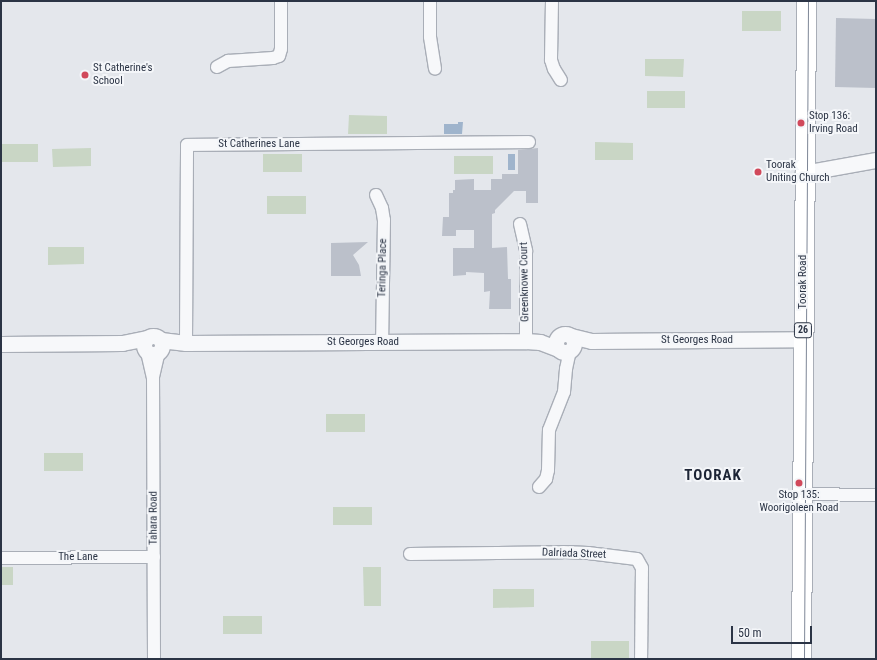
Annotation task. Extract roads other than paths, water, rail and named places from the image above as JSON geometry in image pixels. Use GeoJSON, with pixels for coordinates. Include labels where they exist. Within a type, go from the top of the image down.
{"type":"FeatureCollection","features":[{"type":"Feature","properties":{"kind":"main road","name":"Toorak Road"},"geometry":{"type":"LineString","coordinates":[[801,659],[803,173],[806,1]]}},
{"type":"Feature","properties":{"kind":"street"},"geometry":{"type":"LineString","coordinates":[[216,67],[228,61],[273,58],[282,60],[281,1]]}},
{"type":"Feature","properties":{"kind":"street"},"geometry":{"type":"LineString","coordinates":[[430,1],[430,37],[435,69]]}},
{"type":"Feature","properties":{"kind":"street"},"geometry":{"type":"LineString","coordinates":[[552,1],[551,60],[554,69],[561,80]]}},
{"type":"Feature","properties":{"kind":"street","name":"St Catherines Lane"},"geometry":{"type":"LineString","coordinates":[[186,343],[187,145],[529,142]]}},
{"type":"Feature","properties":{"kind":"street"},"geometry":{"type":"LineString","coordinates":[[803,173],[876,160]]}},
{"type":"Feature","properties":{"kind":"street","name":"Teringa Place"},"geometry":{"type":"LineString","coordinates":[[376,195],[382,208],[384,220],[382,342]]}},
{"type":"Feature","properties":{"kind":"street","name":"Greenknowe Court"},"geometry":{"type":"LineString","coordinates":[[520,224],[526,251],[533,342]]}},
{"type":"Feature","properties":{"kind":"street","name":"St Georges Road"},"geometry":{"type":"LineString","coordinates":[[1,344],[122,343],[153,347],[186,343],[533,342],[565,345],[591,341],[802,339]]}},
{"type":"Feature","properties":{"kind":"street"},"geometry":{"type":"LineString","coordinates":[[539,487],[546,479],[548,470],[549,430],[564,392],[566,369],[565,345]]}},
{"type":"Feature","properties":{"kind":"street","name":"Tahara Road"},"geometry":{"type":"LineString","coordinates":[[153,347],[154,659]]}},
{"type":"Feature","properties":{"kind":"street"},"geometry":{"type":"LineString","coordinates":[[802,494],[876,494]]}},
{"type":"Feature","properties":{"kind":"street","name":"Dalriada Street"},"geometry":{"type":"LineString","coordinates":[[410,554],[563,552],[588,553],[637,559],[642,568],[641,659]]}},
{"type":"Feature","properties":{"kind":"street","name":"The Lane"},"geometry":{"type":"LineString","coordinates":[[1,558],[154,557]]}},
{"type":"Feature","properties":{"kind":"water"},"geometry":{"type":"Polygon","coordinates":[[[458,122],[463,122],[462,134],[444,134],[444,124],[458,124],[458,122]]]}},
{"type":"Feature","properties":{"kind":"water"},"geometry":{"type":"Polygon","coordinates":[[[508,154],[515,154],[515,170],[508,170],[508,154]]]}},
{"type":"Feature","properties":{"kind":"tram line"},"geometry":{"type":"LineString","coordinates":[[804,659],[808,1]]}},
{"type":"Feature","properties":{"kind":"place","name":"St Catherine's School"},"geometry":{"type":"Point","coordinates":[85,75]}},
{"type":"Feature","properties":{"kind":"place","name":"Stop 136: Irving Road"},"geometry":{"type":"Point","coordinates":[801,123]}},
{"type":"Feature","properties":{"kind":"place","name":"Toorak Uniting Church"},"geometry":{"type":"Point","coordinates":[758,172]}},
{"type":"Feature","properties":{"kind":"place","name":"Stop 135: Woorigoleen Road"},"geometry":{"type":"Point","coordinates":[799,483]}},
{"type":"Feature","properties":{"kind":"district","name":"TOORAK"},"geometry":{"type":"Point","coordinates":[713,476]}}]}
